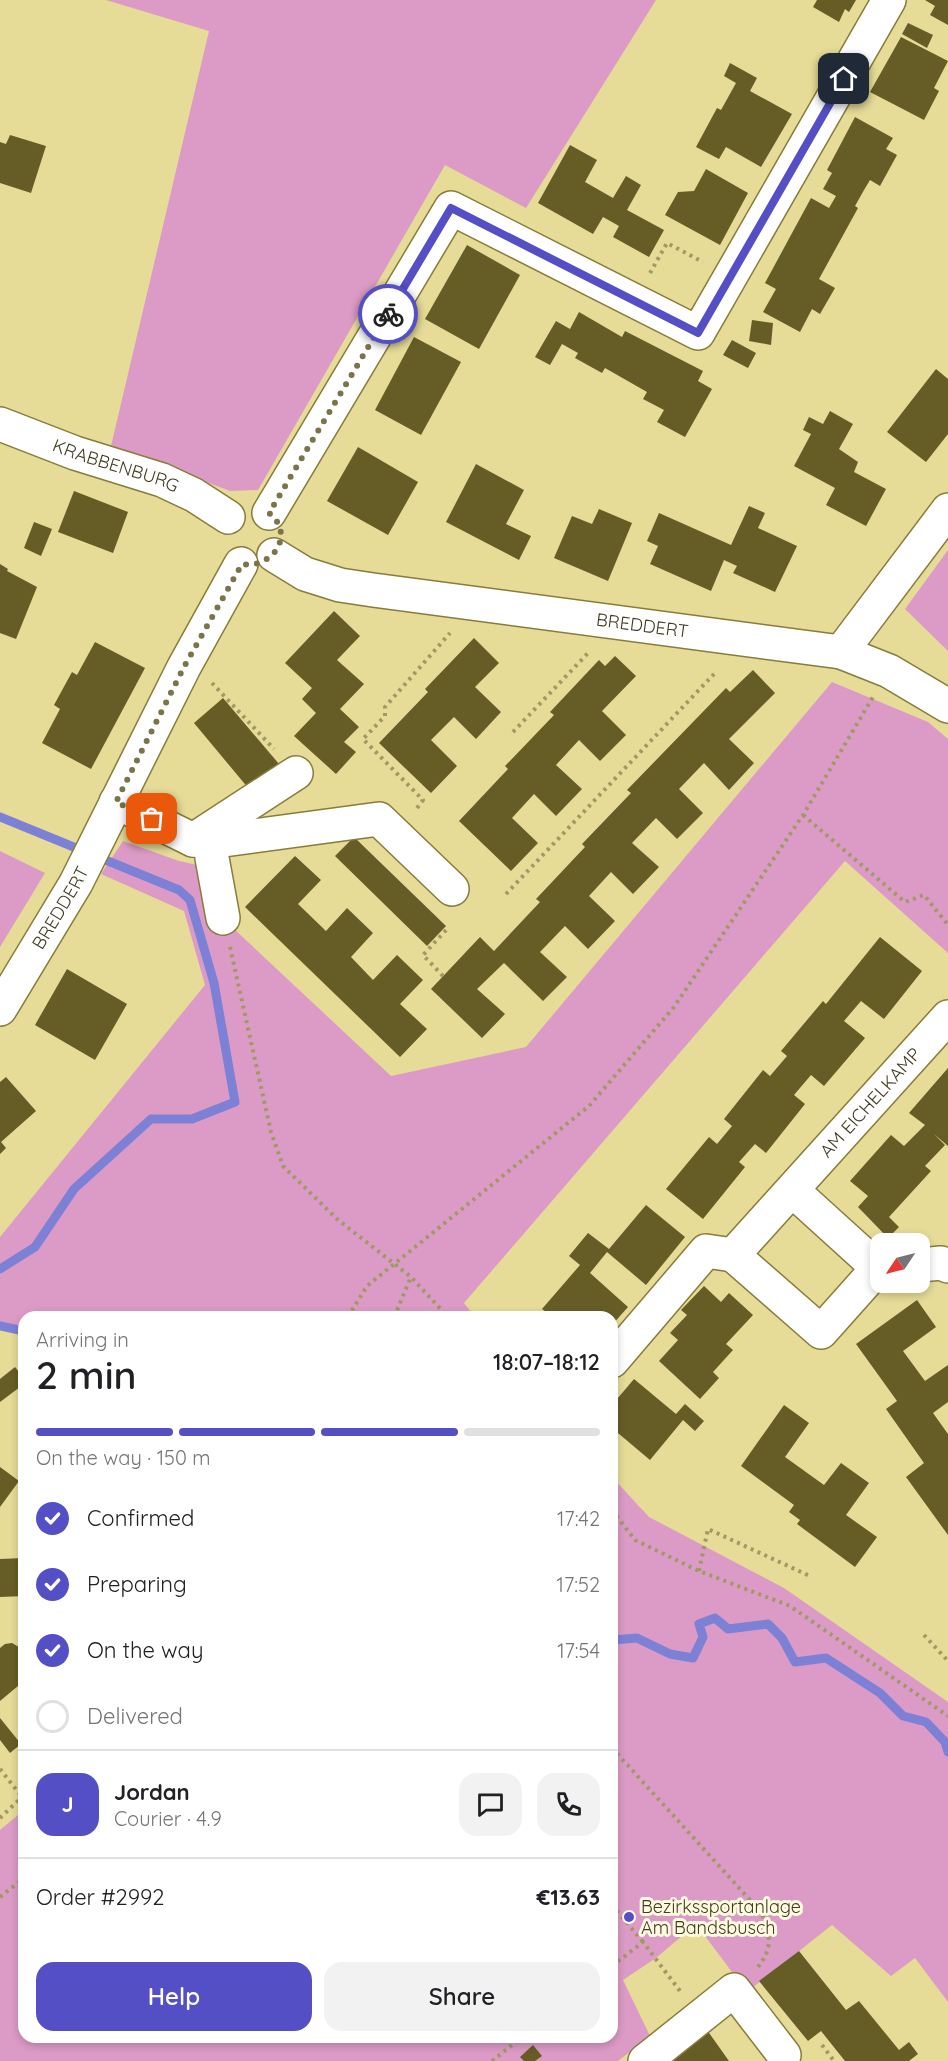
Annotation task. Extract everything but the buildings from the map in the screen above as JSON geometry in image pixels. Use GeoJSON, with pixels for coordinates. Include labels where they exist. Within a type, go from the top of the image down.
{"type":"FeatureCollection","features":[{"type":"Feature","properties":{"kind":"street"},"geometry":{"type":"LineString","coordinates":[[269,513],[451,208],[698,333],[889,0]]}},
{"type":"Feature","properties":{"kind":"street","name":"KRABBENBURG"},"geometry":{"type":"LineString","coordinates":[[0,424],[162,480],[194,495],[228,517]]}},
{"type":"Feature","properties":{"kind":"street"},"geometry":{"type":"LineString","coordinates":[[248,506],[258,507],[269,513],[274,517],[281,536],[274,555],[259,564],[242,564],[233,559],[226,552],[222,542],[222,532],[228,517],[238,509],[248,506]]}},
{"type":"Feature","properties":{"kind":"street"},"geometry":{"type":"LineString","coordinates":[[948,510],[841,652],[889,671],[948,706]]}},
{"type":"Feature","properties":{"kind":"street","name":"BREDDERT"},"geometry":{"type":"LineString","coordinates":[[274,555],[305,574],[340,585],[841,652]]}},
{"type":"Feature","properties":{"kind":"street","name":"BREDDERT"},"geometry":{"type":"LineString","coordinates":[[0,1009],[76,883],[184,667],[242,564]]}},
{"type":"Feature","properties":{"kind":"street"},"geometry":{"type":"LineString","coordinates":[[202,841],[296,773]]}},
{"type":"Feature","properties":{"kind":"street"},"geometry":{"type":"LineString","coordinates":[[116,802],[202,841],[379,819],[452,889]]}},
{"type":"Feature","properties":{"kind":"street"},"geometry":{"type":"LineString","coordinates":[[202,841],[212,858],[223,918]]}},
{"type":"Feature","properties":{"kind":"street","name":"AM EICHELKAMP"},"geometry":{"type":"LineString","coordinates":[[733,1255],[948,1017]]}},
{"type":"Feature","properties":{"kind":"street"},"geometry":{"type":"LineString","coordinates":[[792,1190],[870,1260]]}},
{"type":"Feature","properties":{"kind":"street"},"geometry":{"type":"LineString","coordinates":[[618,1353],[706,1251],[733,1255],[820,1332],[870,1278]]}},
{"type":"Feature","properties":{"kind":"street"},"geometry":{"type":"LineString","coordinates":[[930,1264],[942,1263],[948,1266]]}},
{"type":"Feature","properties":{"kind":"street"},"geometry":{"type":"LineString","coordinates":[[645,2061],[734,1990],[784,2055]]}},
{"type":"Feature","properties":{"kind":"path"},"geometry":{"type":"LineString","coordinates":[[635,301],[667,243],[730,276]]}},
{"type":"Feature","properties":{"kind":"path"},"geometry":{"type":"LineString","coordinates":[[417,808],[423,800],[363,739],[385,716],[385,707],[457,625]]}},
{"type":"Feature","properties":{"kind":"path"},"geometry":{"type":"LineString","coordinates":[[513,732],[595,645]]}},
{"type":"Feature","properties":{"kind":"path"},"geometry":{"type":"LineString","coordinates":[[506,894],[714,674]]}},
{"type":"Feature","properties":{"kind":"path"},"geometry":{"type":"LineString","coordinates":[[211,682],[296,773]]}},
{"type":"Feature","properties":{"kind":"path"},"geometry":{"type":"LineString","coordinates":[[352,1311],[367,1286],[589,1106],[674,1007],[803,815],[876,692]]}},
{"type":"Feature","properties":{"kind":"path"},"geometry":{"type":"LineString","coordinates":[[803,815],[905,902],[924,895],[948,925]]}},
{"type":"Feature","properties":{"kind":"path"},"geometry":{"type":"LineString","coordinates":[[223,918],[271,1132],[284,1166],[336,1218],[411,1276],[443,1311]]}},
{"type":"Feature","properties":{"kind":"path"},"geometry":{"type":"LineString","coordinates":[[443,976],[423,955],[448,928]]}},
{"type":"Feature","properties":{"kind":"path"},"geometry":{"type":"LineString","coordinates":[[396,1311],[411,1276]]}},
{"type":"Feature","properties":{"kind":"path"},"geometry":{"type":"LineString","coordinates":[[618,1518],[635,1540],[699,1570],[790,1606],[948,1716]]}},
{"type":"Feature","properties":{"kind":"path"},"geometry":{"type":"LineString","coordinates":[[699,1570],[708,1529],[812,1577]]}},
{"type":"Feature","properties":{"kind":"path"},"geometry":{"type":"LineString","coordinates":[[924,1635],[948,1661]]}},
{"type":"Feature","properties":{"kind":"path"},"geometry":{"type":"LineString","coordinates":[[618,1755],[760,1911],[770,1930],[768,1952],[759,1967],[734,1990]]}},
{"type":"Feature","properties":{"kind":"path"},"geometry":{"type":"LineString","coordinates":[[0,1769],[18,1791]]}},
{"type":"Feature","properties":{"kind":"path"},"geometry":{"type":"LineString","coordinates":[[0,1818],[18,1802]]}},
{"type":"Feature","properties":{"kind":"path"},"geometry":{"type":"LineString","coordinates":[[0,1897],[18,1883]]}},
{"type":"Feature","properties":{"kind":"path"},"geometry":{"type":"LineString","coordinates":[[618,1912],[700,2017]]}},
{"type":"Feature","properties":{"kind":"path"},"geometry":{"type":"LineString","coordinates":[[618,1961],[643,1942]]}},
{"type":"Feature","properties":{"kind":"path"},"geometry":{"type":"LineString","coordinates":[[492,2061],[514,2043]]}},
{"type":"Feature","properties":{"kind":"path"},"geometry":{"type":"LineString","coordinates":[[822,2045],[834,2061]]}},
{"type":"Feature","properties":{"kind":"shaded area"},"geometry":{"type":"Polygon","coordinates":[[[106,0],[656,0],[526,208],[445,165],[258,490],[230,491],[111,446],[209,31],[106,0]]]}},
{"type":"Feature","properties":{"kind":"shaded area"},"geometry":{"type":"Polygon","coordinates":[[[948,550],[948,651],[905,609],[948,550]]]}},
{"type":"Feature","properties":{"kind":"shaded area"},"geometry":{"type":"Polygon","coordinates":[[[832,682],[928,722],[948,739],[948,953],[845,861],[464,1303],[470,1311],[18,1311],[18,1333],[0,1324],[0,1237],[205,985],[184,911],[101,874],[123,841],[179,861],[202,866],[233,928],[391,1076],[526,1047],[832,682]]]}},
{"type":"Feature","properties":{"kind":"shaded area"},"geometry":{"type":"Polygon","coordinates":[[[0,851],[45,873],[0,947],[0,851]]]}},
{"type":"Feature","properties":{"kind":"shaded area"},"geometry":{"type":"Polygon","coordinates":[[[618,1483],[649,1517],[784,1588],[948,1702],[948,2002],[915,1958],[891,1976],[832,1925],[747,1992],[696,1924],[656,1958],[623,1980],[650,2036],[618,2061],[0,2061],[0,1830],[18,1815],[18,2043],[618,2043],[618,1483]]]}},
{"type":"Feature","properties":{"kind":"waterway"},"geometry":{"type":"LineString","coordinates":[[0,817],[179,890],[190,900],[214,983],[235,1102],[192,1119],[151,1119],[74,1189],[35,1247],[0,1269]]}},
{"type":"Feature","properties":{"kind":"waterway"},"geometry":{"type":"LineString","coordinates":[[0,1326],[18,1330]]}},
{"type":"Feature","properties":{"kind":"waterway"},"geometry":{"type":"LineString","coordinates":[[618,1640],[637,1638],[670,1654],[693,1658],[703,1637],[699,1624],[715,1618],[728,1629],[768,1624],[782,1638],[795,1662],[826,1658],[880,1693],[903,1716],[926,1722],[945,1742],[948,1752]]}},
{"type":"Feature","properties":{"kind":"way so far"},"geometry":{"type":"LineString","coordinates":[[152,819],[116,802],[184,667],[242,564],[259,564],[274,555],[281,536],[279,526],[269,513],[388,314]]}},
{"type":"Feature","properties":{"kind":"place","name":"Bezirkssportanlage Am Bandsbusch"},"geometry":{"type":"Point","coordinates":[629,1917]}},
{"type":"Feature","properties":{"kind":"route"},"geometry":{"type":"LineString","coordinates":[[388,314],[451,208],[698,333],[844,79]]}}]}
